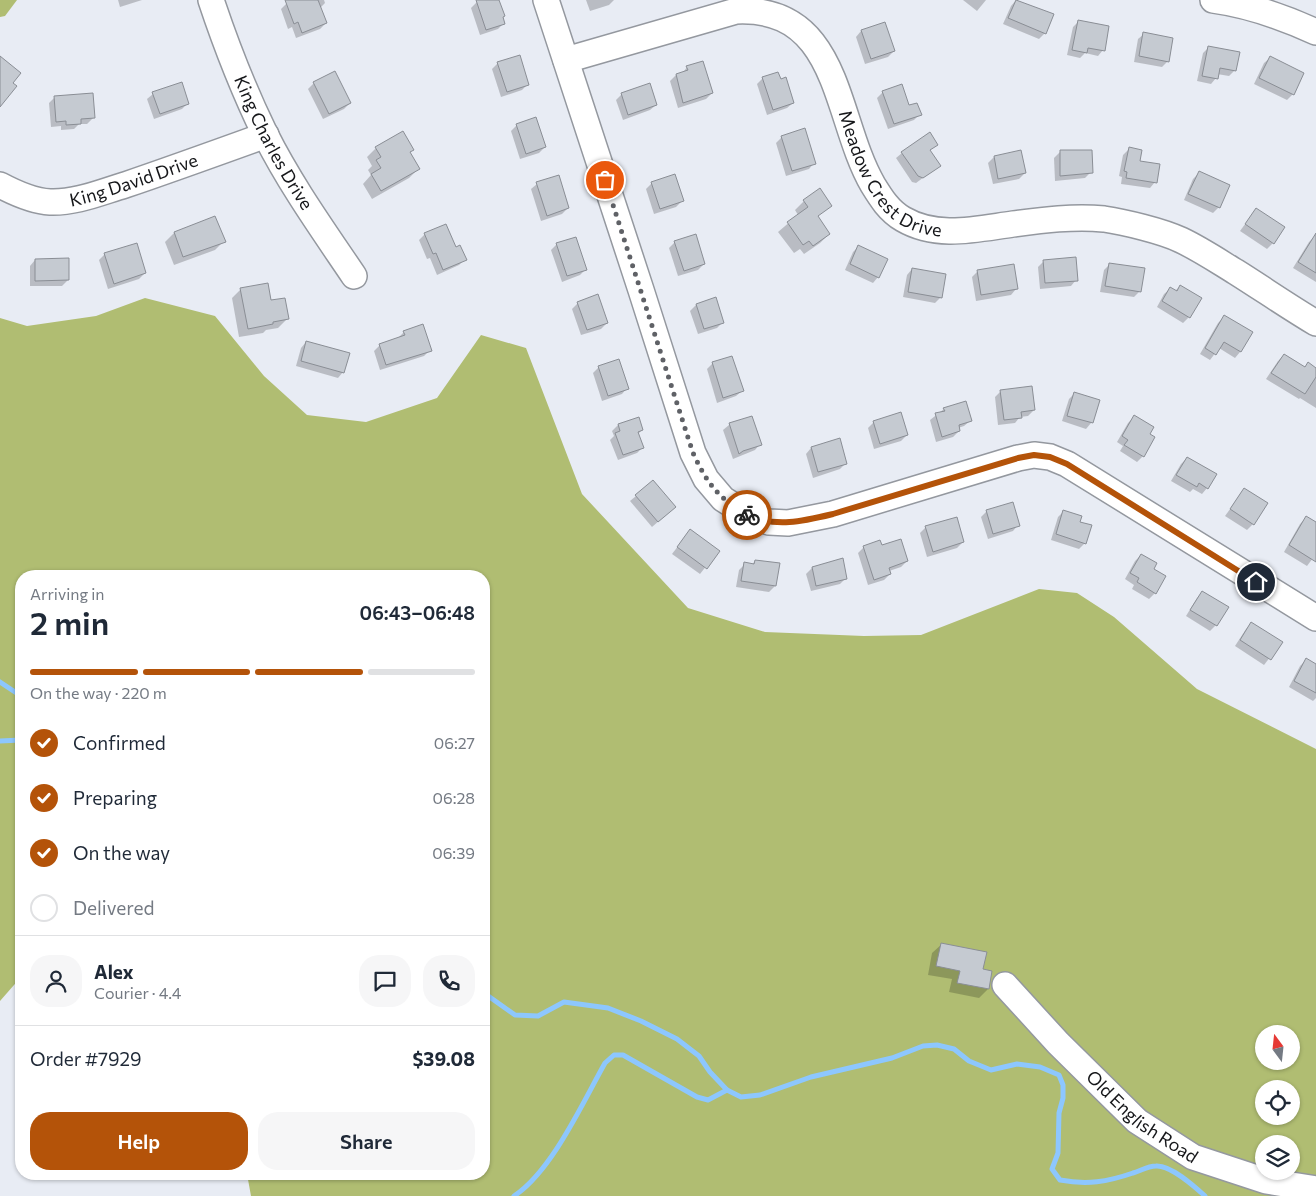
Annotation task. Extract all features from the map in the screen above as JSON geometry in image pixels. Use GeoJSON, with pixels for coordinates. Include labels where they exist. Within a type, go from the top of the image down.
{"type":"FeatureCollection","features":[{"type":"Feature","properties":{"kind":"street","name":"King Charles Drive"},"geometry":{"type":"LineString","coordinates":[[211,0],[245,88],[266,135],[315,218],[354,276]]}},
{"type":"Feature","properties":{"kind":"street"},"geometry":{"type":"LineString","coordinates":[[546,0],[693,453],[706,479],[723,499],[750,516],[768,522],[788,524],[833,514],[1002,462],[1034,455],[1050,457],[1067,464],[1316,618]]}},
{"type":"Feature","properties":{"kind":"street"},"geometry":{"type":"LineString","coordinates":[[1214,0],[1230,2],[1279,16],[1316,32]]}},
{"type":"Feature","properties":{"kind":"street","name":"Meadow Crest Drive"},"geometry":{"type":"LineString","coordinates":[[566,60],[736,11],[754,10],[773,15],[787,20],[801,31],[822,55],[866,174],[894,214],[914,225],[936,230],[957,231],[1080,218],[1105,219],[1155,231],[1180,240],[1210,256],[1316,323]]}},
{"type":"Feature","properties":{"kind":"street","name":"King David Drive"},"geometry":{"type":"LineString","coordinates":[[0,185],[11,191],[40,200],[49,202],[69,201],[154,175],[266,135]]}},
{"type":"Feature","properties":{"kind":"street","name":"Old English Road"},"geometry":{"type":"LineString","coordinates":[[1005,984],[1058,1043],[1137,1121],[1193,1157],[1266,1181],[1316,1189]]}},
{"type":"Feature","properties":{"kind":"green space"},"geometry":{"type":"Polygon","coordinates":[[[0,0],[17,0],[5,16],[0,17],[0,0]]]}},
{"type":"Feature","properties":{"kind":"green space"},"geometry":{"type":"Polygon","coordinates":[[[145,298],[215,316],[264,376],[307,415],[366,422],[437,398],[481,335],[526,348],[582,494],[688,608],[765,632],[864,636],[921,635],[1039,589],[1077,593],[1114,617],[1197,689],[1316,749],[1316,1196],[251,1196],[248,1180],[490,1180],[490,570],[15,570],[15,984],[0,1001],[0,318],[27,326],[96,316],[145,298]]]}},
{"type":"Feature","properties":{"kind":"building"},"geometry":{"type":"Polygon","coordinates":[[[285,0],[318,0],[327,23],[302,33],[298,22],[294,24],[285,0]]]}},
{"type":"Feature","properties":{"kind":"building"},"geometry":{"type":"Polygon","coordinates":[[[476,0],[499,0],[505,16],[503,17],[505,24],[486,30],[476,0]]]}},
{"type":"Feature","properties":{"kind":"building"},"geometry":{"type":"Polygon","coordinates":[[[1016,0],[1054,14],[1046,34],[1008,18],[1016,0]]]}},
{"type":"Feature","properties":{"kind":"building"},"geometry":{"type":"Polygon","coordinates":[[[1078,20],[1109,26],[1105,51],[1088,48],[1087,53],[1072,50],[1078,20]]]}},
{"type":"Feature","properties":{"kind":"building"},"geometry":{"type":"Polygon","coordinates":[[[885,22],[895,51],[871,59],[861,30],[885,22]]]}},
{"type":"Feature","properties":{"kind":"building"},"geometry":{"type":"Polygon","coordinates":[[[1143,32],[1173,38],[1169,62],[1139,56],[1143,32]]]}},
{"type":"Feature","properties":{"kind":"building"},"geometry":{"type":"Polygon","coordinates":[[[1208,46],[1240,52],[1236,71],[1220,68],[1218,79],[1202,76],[1208,46]]]}},
{"type":"Feature","properties":{"kind":"building"},"geometry":{"type":"Polygon","coordinates":[[[520,55],[529,85],[507,92],[497,62],[520,55]]]}},
{"type":"Feature","properties":{"kind":"building"},"geometry":{"type":"Polygon","coordinates":[[[0,56],[21,73],[13,83],[17,86],[0,107],[0,56]]]}},
{"type":"Feature","properties":{"kind":"building"},"geometry":{"type":"Polygon","coordinates":[[[1270,56],[1304,73],[1294,95],[1259,78],[1270,56]]]}},
{"type":"Feature","properties":{"kind":"building"},"geometry":{"type":"Polygon","coordinates":[[[703,61],[713,93],[683,103],[676,74],[688,70],[686,66],[703,61]]]}},
{"type":"Feature","properties":{"kind":"building"},"geometry":{"type":"Polygon","coordinates":[[[335,71],[351,103],[329,114],[313,82],[335,71]]]}},
{"type":"Feature","properties":{"kind":"building"},"geometry":{"type":"Polygon","coordinates":[[[778,72],[781,79],[786,77],[794,103],[773,110],[762,77],[778,72]]]}},
{"type":"Feature","properties":{"kind":"building"},"geometry":{"type":"Polygon","coordinates":[[[182,82],[189,104],[160,114],[152,92],[182,82]]]}},
{"type":"Feature","properties":{"kind":"building"},"geometry":{"type":"Polygon","coordinates":[[[650,83],[657,105],[628,115],[621,93],[650,83]]]}},
{"type":"Feature","properties":{"kind":"building"},"geometry":{"type":"Polygon","coordinates":[[[902,84],[909,105],[917,103],[922,115],[894,124],[882,91],[902,84]]]}},
{"type":"Feature","properties":{"kind":"building"},"geometry":{"type":"Polygon","coordinates":[[[93,93],[95,118],[81,119],[81,124],[66,125],[66,121],[56,122],[54,96],[93,93]]]}},
{"type":"Feature","properties":{"kind":"building"},"geometry":{"type":"Polygon","coordinates":[[[536,117],[546,147],[526,154],[516,124],[536,117]]]}},
{"type":"Feature","properties":{"kind":"building"},"geometry":{"type":"Polygon","coordinates":[[[805,128],[816,164],[792,171],[781,136],[805,128]]]}},
{"type":"Feature","properties":{"kind":"building"},"geometry":{"type":"Polygon","coordinates":[[[403,131],[414,150],[410,152],[420,169],[381,191],[371,174],[381,168],[376,160],[381,157],[375,147],[403,131]]]}},
{"type":"Feature","properties":{"kind":"building"},"geometry":{"type":"Polygon","coordinates":[[[930,132],[938,145],[930,150],[941,166],[923,178],[918,176],[901,152],[930,132]]]}},
{"type":"Feature","properties":{"kind":"building"},"geometry":{"type":"Polygon","coordinates":[[[1129,147],[1142,150],[1140,161],[1160,164],[1157,183],[1126,178],[1127,172],[1124,171],[1129,147]]]}},
{"type":"Feature","properties":{"kind":"building"},"geometry":{"type":"Polygon","coordinates":[[[1021,150],[1026,173],[998,179],[994,156],[1021,150]]]}},
{"type":"Feature","properties":{"kind":"building"},"geometry":{"type":"Polygon","coordinates":[[[1060,150],[1092,150],[1093,173],[1060,176],[1060,150]]]}},
{"type":"Feature","properties":{"kind":"building"},"geometry":{"type":"Polygon","coordinates":[[[1199,171],[1230,185],[1220,208],[1188,194],[1199,171]]]}},
{"type":"Feature","properties":{"kind":"building"},"geometry":{"type":"Polygon","coordinates":[[[675,174],[684,201],[660,209],[651,182],[675,174]]]}},
{"type":"Feature","properties":{"kind":"building"},"geometry":{"type":"Polygon","coordinates":[[[559,175],[569,208],[547,216],[536,182],[559,175]]]}},
{"type":"Feature","properties":{"kind":"building"},"geometry":{"type":"Polygon","coordinates":[[[820,188],[832,206],[818,216],[830,234],[813,246],[809,241],[803,245],[787,222],[808,207],[803,200],[820,188]]]}},
{"type":"Feature","properties":{"kind":"building"},"geometry":{"type":"Polygon","coordinates":[[[1256,208],[1285,227],[1274,244],[1245,224],[1256,208]]]}},
{"type":"Feature","properties":{"kind":"building"},"geometry":{"type":"Polygon","coordinates":[[[215,216],[226,242],[183,257],[174,232],[215,216]]]}},
{"type":"Feature","properties":{"kind":"building"},"geometry":{"type":"Polygon","coordinates":[[[446,224],[456,247],[460,245],[467,260],[443,270],[436,253],[433,254],[424,233],[446,224]]]}},
{"type":"Feature","properties":{"kind":"building"},"geometry":{"type":"Polygon","coordinates":[[[1316,233],[1316,273],[1298,262],[1316,233]]]}},
{"type":"Feature","properties":{"kind":"building"},"geometry":{"type":"Polygon","coordinates":[[[696,234],[705,264],[684,271],[674,241],[696,234]]]}},
{"type":"Feature","properties":{"kind":"building"},"geometry":{"type":"Polygon","coordinates":[[[576,237],[587,270],[567,276],[556,243],[576,237]]]}},
{"type":"Feature","properties":{"kind":"building"},"geometry":{"type":"Polygon","coordinates":[[[137,243],[146,273],[114,284],[104,253],[137,243]]]}},
{"type":"Feature","properties":{"kind":"building"},"geometry":{"type":"Polygon","coordinates":[[[858,245],[888,259],[879,278],[850,264],[858,245]]]}},
{"type":"Feature","properties":{"kind":"building"},"geometry":{"type":"Polygon","coordinates":[[[1076,257],[1078,281],[1045,283],[1043,260],[1076,257]]]}},
{"type":"Feature","properties":{"kind":"building"},"geometry":{"type":"Polygon","coordinates":[[[69,258],[69,280],[35,281],[35,259],[69,258]]]}},
{"type":"Feature","properties":{"kind":"building"},"geometry":{"type":"Polygon","coordinates":[[[1109,263],[1145,268],[1141,292],[1105,286],[1109,263]]]}},
{"type":"Feature","properties":{"kind":"building"},"geometry":{"type":"Polygon","coordinates":[[[1014,264],[1018,289],[981,295],[977,270],[1014,264]]]}},
{"type":"Feature","properties":{"kind":"building"},"geometry":{"type":"Polygon","coordinates":[[[912,268],[946,274],[942,298],[908,292],[912,268]]]}},
{"type":"Feature","properties":{"kind":"building"},"geometry":{"type":"Polygon","coordinates":[[[268,283],[271,300],[285,298],[289,319],[248,329],[240,288],[268,283]]]}},
{"type":"Feature","properties":{"kind":"building"},"geometry":{"type":"Polygon","coordinates":[[[1180,285],[1202,298],[1190,318],[1162,301],[1170,287],[1177,291],[1180,285]]]}},
{"type":"Feature","properties":{"kind":"building"},"geometry":{"type":"Polygon","coordinates":[[[598,294],[608,323],[587,330],[577,302],[598,294]]]}},
{"type":"Feature","properties":{"kind":"building"},"geometry":{"type":"Polygon","coordinates":[[[716,297],[724,323],[704,329],[696,304],[716,297]]]}},
{"type":"Feature","properties":{"kind":"building"},"geometry":{"type":"Polygon","coordinates":[[[1224,315],[1253,332],[1241,352],[1224,342],[1216,355],[1205,348],[1224,315]]]}},
{"type":"Feature","properties":{"kind":"building"},"geometry":{"type":"Polygon","coordinates":[[[423,324],[432,351],[386,365],[379,344],[405,335],[403,331],[423,324]]]}},
{"type":"Feature","properties":{"kind":"building"},"geometry":{"type":"Polygon","coordinates":[[[306,341],[350,353],[344,373],[301,361],[306,341]]]}},
{"type":"Feature","properties":{"kind":"building"},"geometry":{"type":"Polygon","coordinates":[[[1284,354],[1305,367],[1308,362],[1316,368],[1316,377],[1305,394],[1271,373],[1284,354]]]}},
{"type":"Feature","properties":{"kind":"building"},"geometry":{"type":"Polygon","coordinates":[[[732,356],[744,391],[723,398],[712,362],[732,356]]]}},
{"type":"Feature","properties":{"kind":"building"},"geometry":{"type":"Polygon","coordinates":[[[619,359],[629,389],[608,396],[598,366],[619,359]]]}},
{"type":"Feature","properties":{"kind":"building"},"geometry":{"type":"Polygon","coordinates":[[[1032,386],[1035,410],[1021,412],[1022,418],[1004,420],[1000,390],[1032,386]]]}},
{"type":"Feature","properties":{"kind":"building"},"geometry":{"type":"Polygon","coordinates":[[[1074,392],[1100,400],[1093,423],[1067,416],[1074,392]]]}},
{"type":"Feature","properties":{"kind":"building"},"geometry":{"type":"Polygon","coordinates":[[[966,401],[972,421],[959,425],[960,431],[942,437],[935,413],[945,411],[943,408],[966,401]]]}},
{"type":"Feature","properties":{"kind":"building"},"geometry":{"type":"Polygon","coordinates":[[[901,412],[908,435],[880,444],[873,421],[901,412]]]}},
{"type":"Feature","properties":{"kind":"building"},"geometry":{"type":"Polygon","coordinates":[[[1134,415],[1154,427],[1150,434],[1155,437],[1144,457],[1124,445],[1128,440],[1122,436],[1134,415]]]}},
{"type":"Feature","properties":{"kind":"building"},"geometry":{"type":"Polygon","coordinates":[[[752,416],[762,445],[739,454],[729,423],[752,416]]]}},
{"type":"Feature","properties":{"kind":"building"},"geometry":{"type":"Polygon","coordinates":[[[639,417],[643,430],[638,432],[644,448],[623,455],[615,433],[620,431],[618,424],[639,417]]]}},
{"type":"Feature","properties":{"kind":"building"},"geometry":{"type":"Polygon","coordinates":[[[840,438],[847,464],[818,472],[811,447],[840,438]]]}},
{"type":"Feature","properties":{"kind":"building"},"geometry":{"type":"Polygon","coordinates":[[[1187,457],[1217,474],[1208,489],[1199,483],[1197,487],[1176,475],[1187,457]]]}},
{"type":"Feature","properties":{"kind":"building"},"geometry":{"type":"Polygon","coordinates":[[[653,480],[676,507],[658,522],[635,495],[653,480]]]}},
{"type":"Feature","properties":{"kind":"building"},"geometry":{"type":"Polygon","coordinates":[[[1244,488],[1268,503],[1254,525],[1230,509],[1244,488]]]}},
{"type":"Feature","properties":{"kind":"building"},"geometry":{"type":"Polygon","coordinates":[[[1013,502],[1020,526],[993,534],[986,510],[1013,502]]]}},
{"type":"Feature","properties":{"kind":"building"},"geometry":{"type":"Polygon","coordinates":[[[1063,510],[1082,516],[1080,522],[1092,525],[1086,544],[1056,534],[1063,510]]]}},
{"type":"Feature","properties":{"kind":"building"},"geometry":{"type":"Polygon","coordinates":[[[1306,516],[1316,522],[1316,562],[1289,545],[1306,516]]]}},
{"type":"Feature","properties":{"kind":"building"},"geometry":{"type":"Polygon","coordinates":[[[957,517],[964,542],[933,552],[925,526],[957,517]]]}},
{"type":"Feature","properties":{"kind":"building"},"geometry":{"type":"Polygon","coordinates":[[[690,529],[720,551],[707,569],[677,547],[690,529]]]}},
{"type":"Feature","properties":{"kind":"building"},"geometry":{"type":"Polygon","coordinates":[[[901,539],[908,561],[889,568],[891,574],[874,580],[863,546],[880,540],[882,545],[901,539]]]}},
{"type":"Feature","properties":{"kind":"building"},"geometry":{"type":"Polygon","coordinates":[[[1141,554],[1157,563],[1154,569],[1166,576],[1156,594],[1137,582],[1139,578],[1130,573],[1141,554]]]}},
{"type":"Feature","properties":{"kind":"building"},"geometry":{"type":"Polygon","coordinates":[[[843,558],[847,579],[816,586],[812,567],[843,558]]]}},
{"type":"Feature","properties":{"kind":"building"},"geometry":{"type":"Polygon","coordinates":[[[755,560],[780,563],[776,586],[741,581],[744,562],[754,564],[755,560]]]}},
{"type":"Feature","properties":{"kind":"building"},"geometry":{"type":"Polygon","coordinates":[[[1202,591],[1229,607],[1217,626],[1190,610],[1202,591]]]}},
{"type":"Feature","properties":{"kind":"building"},"geometry":{"type":"Polygon","coordinates":[[[1251,622],[1283,642],[1271,660],[1240,640],[1251,622]]]}},
{"type":"Feature","properties":{"kind":"building"},"geometry":{"type":"Polygon","coordinates":[[[1306,658],[1316,664],[1316,693],[1294,681],[1306,658]]]}},
{"type":"Feature","properties":{"kind":"building"},"geometry":{"type":"Polygon","coordinates":[[[941,943],[987,952],[983,969],[992,971],[989,989],[957,983],[960,971],[936,966],[941,943]]]}},
{"type":"Feature","properties":{"kind":"waterway"},"geometry":{"type":"LineString","coordinates":[[0,682],[15,692]]}},
{"type":"Feature","properties":{"kind":"waterway"},"geometry":{"type":"LineString","coordinates":[[0,741],[15,740]]}},
{"type":"Feature","properties":{"kind":"waterway"},"geometry":{"type":"LineString","coordinates":[[490,997],[515,1015],[538,1016],[564,1002],[608,1008],[641,1021],[677,1039],[699,1056],[710,1072],[727,1090],[741,1097],[760,1095],[811,1077],[892,1058],[923,1046],[937,1045],[954,1049],[969,1061],[991,1070],[1017,1064],[1040,1067],[1059,1075],[1063,1085],[1063,1098],[1059,1113],[1058,1153],[1052,1169],[1060,1180],[1097,1182],[1156,1166],[1175,1172],[1205,1196]]}},
{"type":"Feature","properties":{"kind":"waterway"},"geometry":{"type":"LineString","coordinates":[[514,1196],[528,1185],[554,1153],[577,1116],[605,1063],[614,1055],[623,1055],[697,1097],[708,1100],[727,1090]]}},
{"type":"Feature","properties":{"kind":"way so far"},"geometry":{"type":"LineString","coordinates":[[605,180],[693,453],[706,479],[723,499],[747,515]]}},
{"type":"Feature","properties":{"kind":"route"},"geometry":{"type":"LineString","coordinates":[[747,515],[768,522],[788,524],[809,520],[1002,462],[1034,455],[1050,457],[1067,464],[1256,582]]}}]}
